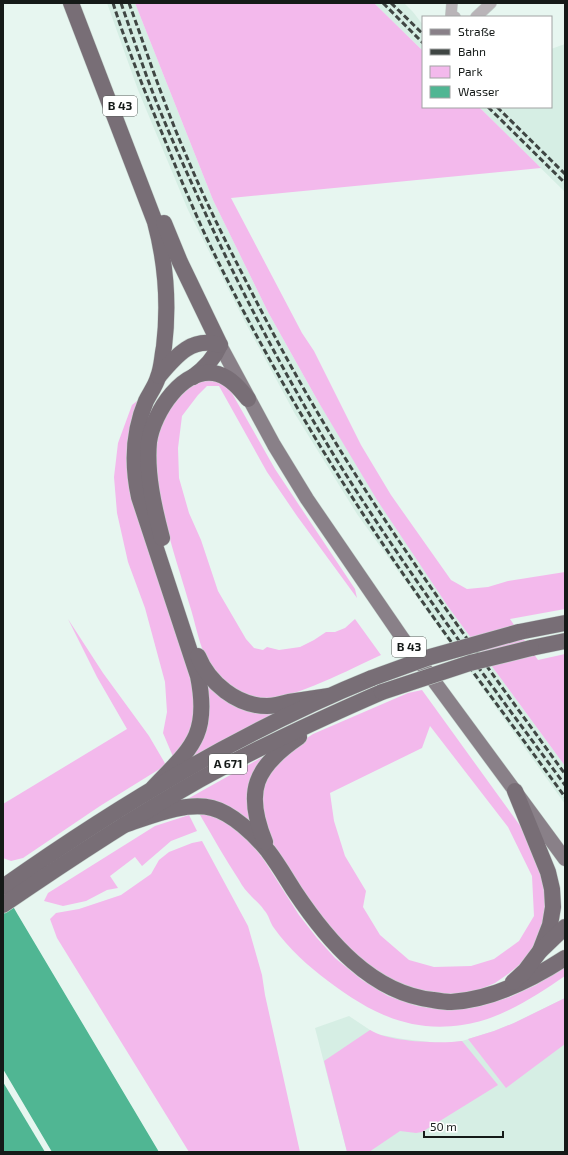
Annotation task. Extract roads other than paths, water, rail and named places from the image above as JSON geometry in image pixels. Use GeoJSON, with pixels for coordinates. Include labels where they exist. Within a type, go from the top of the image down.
{"type":"FeatureCollection","features":[{"type":"Feature","properties":{"kind":"highway","name":"B 43"},"geometry":{"type":"LineString","coordinates":[[71,3],[131,157],[158,210]]}},
{"type":"Feature","properties":{"kind":"highway","name":"B 43"},"geometry":{"type":"LineString","coordinates":[[82,3],[158,210],[180,262],[220,345]]}},
{"type":"Feature","properties":{"kind":"highway"},"geometry":{"type":"LineString","coordinates":[[131,157],[155,222],[161,243],[164,265],[166,288],[166,327],[158,378]]}},
{"type":"Feature","properties":{"kind":"highway"},"geometry":{"type":"LineString","coordinates":[[153,788],[183,756],[198,733],[202,714],[202,696],[198,676],[139,498],[136,484],[134,456],[138,429],[146,402],[158,378],[173,359],[188,348],[199,343],[210,342],[220,345],[216,355],[211,361],[175,391],[161,409],[156,419],[150,440],[149,461],[159,529],[200,661],[205,670],[219,686],[236,698],[252,704],[269,706],[329,696]]}},
{"type":"Feature","properties":{"kind":"highway"},"geometry":{"type":"LineString","coordinates":[[193,377],[207,374],[218,374],[235,384],[248,399]]}},
{"type":"Feature","properties":{"kind":"highway","name":"A 671"},"geometry":{"type":"LineString","coordinates":[[3,905],[34,874],[153,788],[232,743],[329,696],[372,678],[437,655],[519,632],[565,623]]}},
{"type":"Feature","properties":{"kind":"highway","name":"A 671"},"geometry":{"type":"LineString","coordinates":[[3,887],[34,874],[124,825],[174,794],[239,759],[337,711],[382,692],[470,663],[565,641]]}},
{"type":"Feature","properties":{"kind":"highway"},"geometry":{"type":"LineString","coordinates":[[268,851],[257,824],[255,805],[255,788],[261,773],[273,756],[337,711]]}},
{"type":"Feature","properties":{"kind":"highway"},"geometry":{"type":"LineString","coordinates":[[515,791],[548,872],[552,889],[553,907],[550,926],[540,951]]}},
{"type":"Feature","properties":{"kind":"highway"},"geometry":{"type":"LineString","coordinates":[[124,825],[181,808],[197,806],[211,808],[227,814],[247,829],[268,851],[314,918],[334,942],[351,959],[388,987],[409,995],[449,1002],[479,998],[529,979],[565,958]]}},
{"type":"Feature","properties":{"kind":"highway"},"geometry":{"type":"LineString","coordinates":[[506,988],[525,971],[540,951],[565,927]]}},
{"type":"Feature","properties":{"kind":"main road","name":"B 43"},"geometry":{"type":"LineString","coordinates":[[220,345],[274,445],[320,518],[403,639],[565,859]]}},
{"type":"Feature","properties":{"kind":"street"},"geometry":{"type":"LineString","coordinates":[[452,3],[453,16]]}},
{"type":"Feature","properties":{"kind":"street"},"geometry":{"type":"LineString","coordinates":[[477,16],[491,3]]}},
{"type":"Feature","properties":{"kind":"water"},"geometry":{"type":"Polygon","coordinates":[[[3,889],[159,1152],[52,1152],[3,1069],[3,889]]]}},
{"type":"Feature","properties":{"kind":"water"},"geometry":{"type":"Polygon","coordinates":[[[3,1082],[45,1152],[3,1152],[3,1082]]]}},
{"type":"Feature","properties":{"kind":"railway"},"geometry":{"type":"LineString","coordinates":[[113,3],[142,85],[209,243],[284,385],[339,477],[398,567],[565,797]]}},
{"type":"Feature","properties":{"kind":"railway"},"geometry":{"type":"LineString","coordinates":[[121,3],[154,96],[202,206],[235,276],[271,346],[309,414],[329,448],[401,559],[565,785]]}},
{"type":"Feature","properties":{"kind":"railway"},"geometry":{"type":"LineString","coordinates":[[129,3],[173,123],[203,194],[287,360],[328,431],[407,553],[565,774]]}},
{"type":"Feature","properties":{"kind":"railway"},"geometry":{"type":"LineString","coordinates":[[383,3],[422,42]]}},
{"type":"Feature","properties":{"kind":"railway"},"geometry":{"type":"LineString","coordinates":[[391,3],[422,33]]}},
{"type":"Feature","properties":{"kind":"railway"},"geometry":{"type":"LineString","coordinates":[[489,108],[565,183]]}},
{"type":"Feature","properties":{"kind":"railway"},"geometry":{"type":"LineString","coordinates":[[498,108],[565,174]]}}]}
